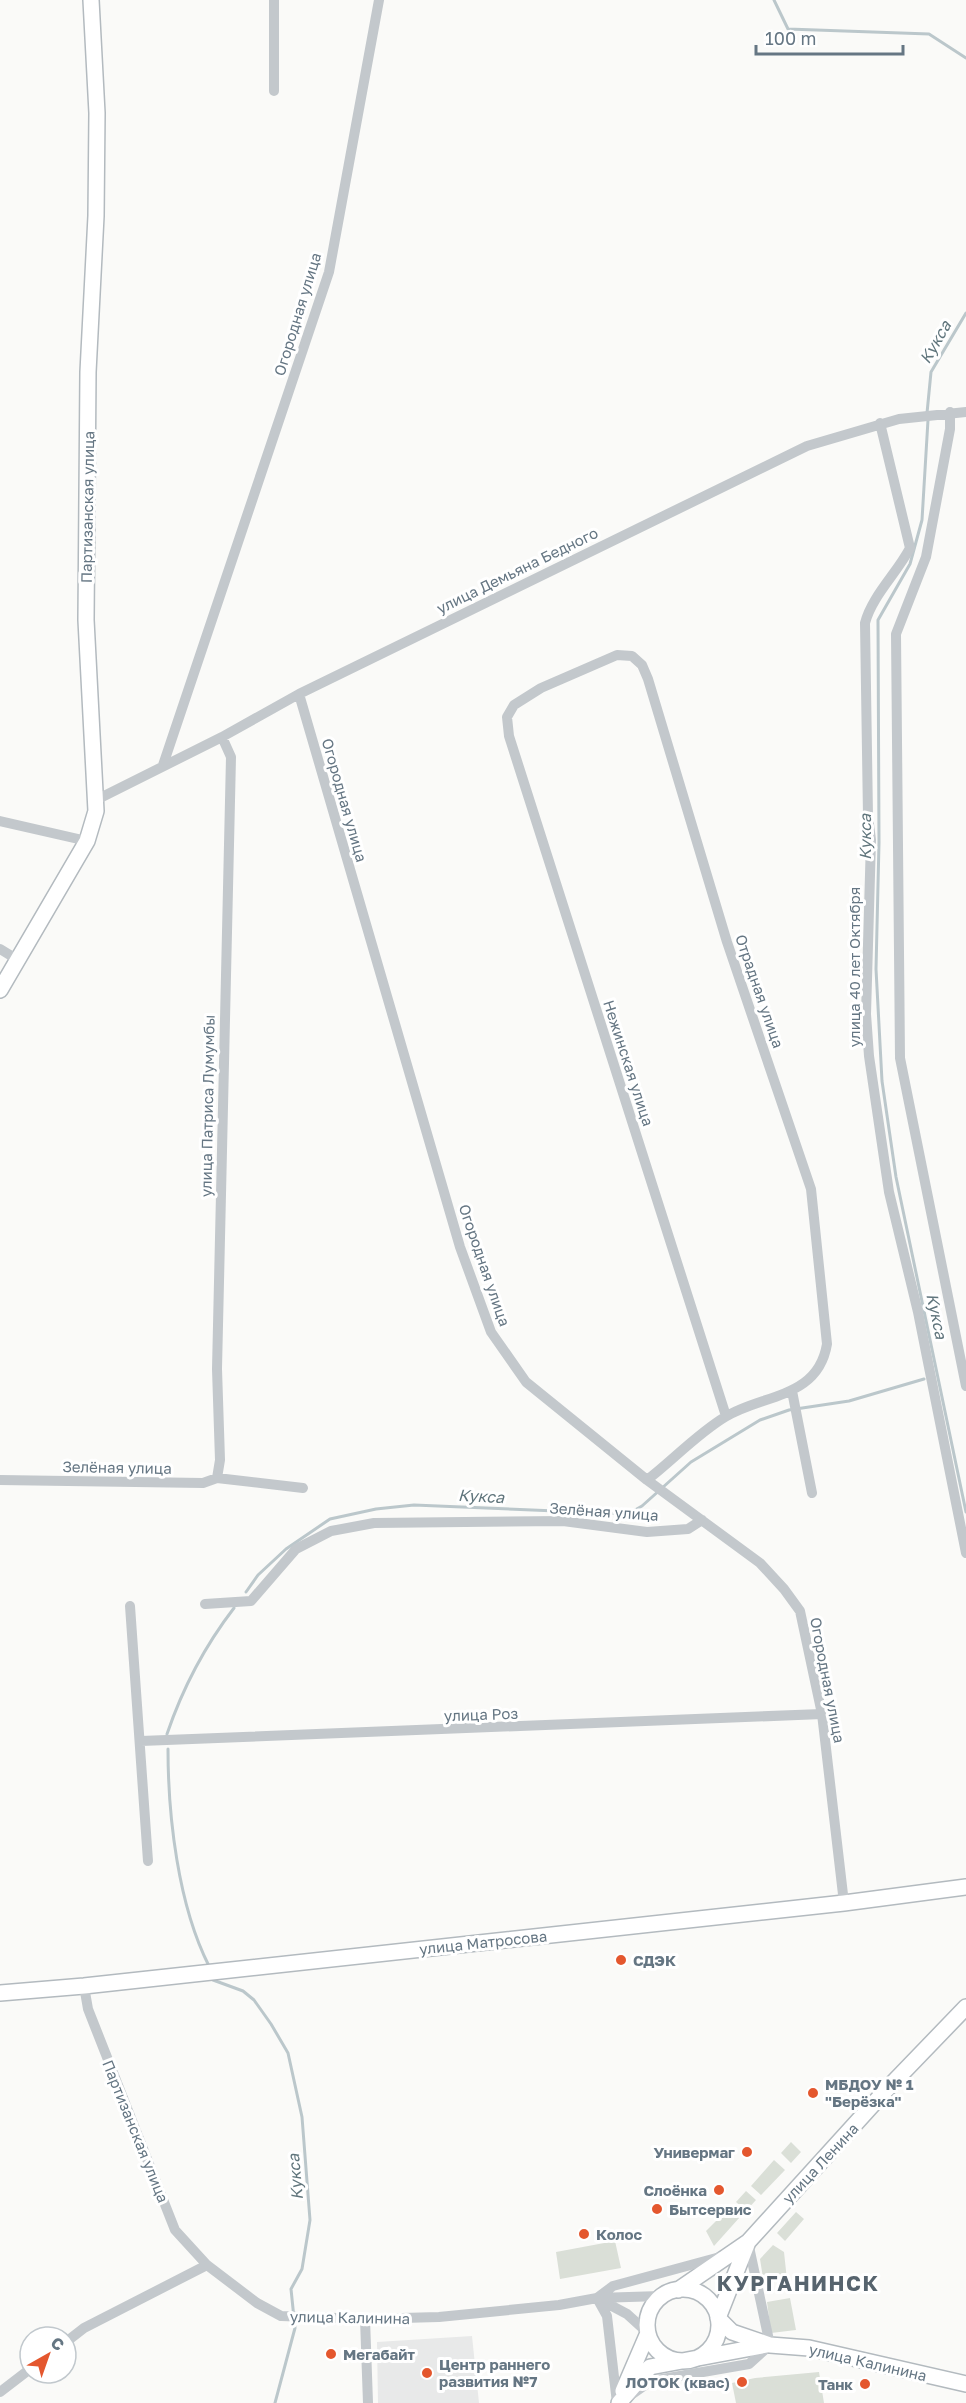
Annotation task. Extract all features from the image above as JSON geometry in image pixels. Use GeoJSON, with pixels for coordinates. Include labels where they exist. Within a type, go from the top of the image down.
{"type":"FeatureCollection","features":[{"type":"Feature","properties":{"kind":"street","name":"Партизанская улица"},"geometry":{"type":"LineString","coordinates":[[0,990],[87,841],[96,811],[86,620],[88,372],[96,216],[97,113],[91,0]]}},
{"type":"Feature","properties":{"kind":"street"},"geometry":{"type":"LineString","coordinates":[[273,91],[274,0]]}},
{"type":"Feature","properties":{"kind":"street","name":"Огородная улица"},"geometry":{"type":"LineString","coordinates":[[163,765],[328,272],[379,0]]}},
{"type":"Feature","properties":{"kind":"street"},"geometry":{"type":"LineString","coordinates":[[950,412],[950,429],[926,557],[896,634],[900,1058],[966,1386]]}},
{"type":"Feature","properties":{"kind":"street","name":"улица Демьяна Бедного"},"geometry":{"type":"LineString","coordinates":[[96,800],[111,795],[163,765],[222,737],[299,694],[807,446],[880,423],[919,415],[966,412]]}},
{"type":"Feature","properties":{"kind":"street","name":"улица 40 лет Октября"},"geometry":{"type":"LineString","coordinates":[[880,423],[910,548],[899,569],[868,612],[865,623],[868,816],[871,840],[866,1014],[869,1056],[889,1192],[918,1312],[966,1553]]}},
{"type":"Feature","properties":{"kind":"street","name":"Отрадная улица"},"geometry":{"type":"LineString","coordinates":[[507,717],[514,705],[541,688],[617,655],[632,656],[642,665],[648,679],[727,942],[811,1189],[827,1344],[825,1359],[812,1375],[792,1391]]}},
{"type":"Feature","properties":{"kind":"street","name":"Огородная улица"},"geometry":{"type":"LineString","coordinates":[[299,694],[460,1247],[491,1332],[526,1382],[650,1483],[760,1563],[800,1611],[822,1714],[844,1903]]}},
{"type":"Feature","properties":{"kind":"street","name":"Нежинская улица"},"geometry":{"type":"LineString","coordinates":[[507,717],[509,736],[726,1416]]}},
{"type":"Feature","properties":{"kind":"street","name":"улица Патриса Лумумбы"},"geometry":{"type":"LineString","coordinates":[[217,1478],[220,1460],[217,1357],[231,757],[222,737]]}},
{"type":"Feature","properties":{"kind":"street"},"geometry":{"type":"LineString","coordinates":[[0,821],[87,841]]}},
{"type":"Feature","properties":{"kind":"street"},"geometry":{"type":"LineString","coordinates":[[0,950],[18,960]]}},
{"type":"Feature","properties":{"kind":"street"},"geometry":{"type":"LineString","coordinates":[[650,1483],[726,1416],[792,1391],[812,1493]]}},
{"type":"Feature","properties":{"kind":"street","name":"Зелёная улица"},"geometry":{"type":"LineString","coordinates":[[0,1480],[203,1484],[217,1478],[303,1488]]}},
{"type":"Feature","properties":{"kind":"street","name":"Зелёная улица"},"geometry":{"type":"LineString","coordinates":[[205,1604],[251,1601],[296,1549],[331,1531],[374,1523],[562,1521],[647,1532],[688,1529],[702,1520]]}},
{"type":"Feature","properties":{"kind":"street"},"geometry":{"type":"LineString","coordinates":[[130,1606],[148,1861]]}},
{"type":"Feature","properties":{"kind":"street","name":"улица Роз"},"geometry":{"type":"LineString","coordinates":[[141,1741],[822,1714]]}},
{"type":"Feature","properties":{"kind":"street","name":"улица Матросова"},"geometry":{"type":"LineString","coordinates":[[0,1993],[84,1986],[844,1903],[966,1887]]}},
{"type":"Feature","properties":{"kind":"street","name":"Партизанская улица"},"geometry":{"type":"LineString","coordinates":[[84,1986],[88,2009],[176,2229],[207,2265]]}},
{"type":"Feature","properties":{"kind":"street","name":"улица Ленина"},"geometry":{"type":"LineString","coordinates":[[678,2290],[748,2242],[893,2082],[966,2007]]}},
{"type":"Feature","properties":{"kind":"street"},"geometry":{"type":"LineString","coordinates":[[619,2403],[651,2381],[749,2364],[770,2345],[748,2242]]}},
{"type":"Feature","properties":{"kind":"street","name":"улица Ленина"},"geometry":{"type":"LineString","coordinates":[[718,2318],[748,2242]]}},
{"type":"Feature","properties":{"kind":"street","name":"улица Калинина"},"geometry":{"type":"LineString","coordinates":[[597,2298],[613,2286],[736,2252]]}},
{"type":"Feature","properties":{"kind":"street"},"geometry":{"type":"LineString","coordinates":[[78,2333],[207,2265]]}},
{"type":"Feature","properties":{"kind":"street","name":"улица Калинина"},"geometry":{"type":"LineString","coordinates":[[207,2265],[256,2303],[281,2316],[304,2318],[439,2317],[559,2305],[597,2298],[661,2296]]}},
{"type":"Feature","properties":{"kind":"street"},"geometry":{"type":"LineString","coordinates":[[678,2290],[695,2291],[705,2298],[718,2318],[718,2328],[712,2346],[705,2353],[688,2361],[650,2367],[619,2403],[648,2333],[649,2313],[661,2296],[678,2290]]}},
{"type":"Feature","properties":{"kind":"street"},"geometry":{"type":"LineString","coordinates":[[597,2298],[627,2314],[648,2333],[656,2349],[662,2355],[679,2361],[688,2361]]}},
{"type":"Feature","properties":{"kind":"street"},"geometry":{"type":"LineString","coordinates":[[597,2298],[607,2316],[619,2403]]}},
{"type":"Feature","properties":{"kind":"street","name":"улица Калинина"},"geometry":{"type":"LineString","coordinates":[[718,2318],[732,2332],[770,2345],[809,2348],[966,2384]]}},
{"type":"Feature","properties":{"kind":"street"},"geometry":{"type":"LineString","coordinates":[[365,2319],[368,2403]]}},
{"type":"Feature","properties":{"kind":"street","name":"улица Калинина"},"geometry":{"type":"LineString","coordinates":[[688,2361],[770,2345]]}},
{"type":"Feature","properties":{"kind":"street"},"geometry":{"type":"LineString","coordinates":[[0,2392],[18,2379]]}},
{"type":"Feature","properties":{"kind":"shaded area"},"geometry":{"type":"Polygon","coordinates":[[[791,2142],[801,2152],[791,2163],[781,2153],[791,2142]]]}},
{"type":"Feature","properties":{"kind":"shaded area"},"geometry":{"type":"Polygon","coordinates":[[[774,2160],[785,2170],[761,2195],[751,2186],[774,2160]]]}},
{"type":"Feature","properties":{"kind":"shaded area"},"geometry":{"type":"Polygon","coordinates":[[[746,2191],[756,2200],[746,2211],[736,2202],[746,2191]]]}},
{"type":"Feature","properties":{"kind":"shaded area"},"geometry":{"type":"Polygon","coordinates":[[[730,2207],[740,2217],[714,2246],[706,2231],[730,2207]]]}},
{"type":"Feature","properties":{"kind":"shaded area"},"geometry":{"type":"Polygon","coordinates":[[[796,2212],[804,2219],[785,2241],[777,2233],[796,2212]]]}},
{"type":"Feature","properties":{"kind":"shaded area"},"geometry":{"type":"Polygon","coordinates":[[[615,2241],[621,2268],[560,2279],[556,2252],[615,2241]]]}},
{"type":"Feature","properties":{"kind":"shaded area"},"geometry":{"type":"Polygon","coordinates":[[[773,2245],[784,2252],[787,2280],[764,2284],[760,2259],[773,2245]]]}},
{"type":"Feature","properties":{"kind":"shaded area"},"geometry":{"type":"Polygon","coordinates":[[[790,2298],[796,2330],[771,2333],[767,2302],[790,2298]]]}},
{"type":"Feature","properties":{"kind":"shaded area","name":"Центр раннего развития №7"},"geometry":{"type":"Polygon","coordinates":[[[472,2336],[479,2403],[378,2403],[377,2342],[472,2336]]]}},
{"type":"Feature","properties":{"kind":"shaded area"},"geometry":{"type":"Polygon","coordinates":[[[819,2372],[824,2403],[736,2403],[732,2383],[755,2378],[819,2372]]]}},
{"type":"Feature","properties":{"kind":"waterway","name":"Кукса"},"geometry":{"type":"LineString","coordinates":[[774,0],[788,29],[929,34],[966,58]]}},
{"type":"Feature","properties":{"kind":"waterway","name":"Кукса"},"geometry":{"type":"LineString","coordinates":[[927,413],[931,372],[966,313]]}},
{"type":"Feature","properties":{"kind":"waterway","name":"Кукса"},"geometry":{"type":"LineString","coordinates":[[928,420],[922,520],[910,564],[878,620],[879,843],[876,969],[882,1081],[896,1177],[966,1512]]}},
{"type":"Feature","properties":{"kind":"waterway","name":"Кукса"},"geometry":{"type":"LineString","coordinates":[[246,1592],[258,1575],[286,1549],[330,1519],[376,1509],[414,1505],[628,1514],[642,1506],[691,1462],[760,1420],[789,1410],[849,1401],[924,1379]]}},
{"type":"Feature","properties":{"kind":"waterway","name":"Кукса"},"geometry":{"type":"LineString","coordinates":[[167,1734],[195,1668],[234,1608]]}},
{"type":"Feature","properties":{"kind":"waterway","name":"Кукса"},"geometry":{"type":"LineString","coordinates":[[168,1749],[170,1803],[182,1888],[198,1942],[209,1966]]}},
{"type":"Feature","properties":{"kind":"waterway","name":"Кукса"},"geometry":{"type":"LineString","coordinates":[[213,1980],[243,1991],[254,2000],[271,2024],[288,2053],[302,2117],[310,2220],[302,2269],[291,2289],[295,2328],[275,2403]]}},
{"type":"Feature","properties":{"kind":"place","name":"СДЭК"},"geometry":{"type":"Point","coordinates":[621,1960]}},
{"type":"Feature","properties":{"kind":"place","name":"МБДОУ № 1 \"Берёзка\""},"geometry":{"type":"Point","coordinates":[813,2093]}},
{"type":"Feature","properties":{"kind":"place","name":"Универмаг"},"geometry":{"type":"Point","coordinates":[747,2152]}},
{"type":"Feature","properties":{"kind":"place","name":"Слоёнка"},"geometry":{"type":"Point","coordinates":[719,2190]}},
{"type":"Feature","properties":{"kind":"place","name":"Бытсервис"},"geometry":{"type":"Point","coordinates":[657,2209]}},
{"type":"Feature","properties":{"kind":"place","name":"Колос"},"geometry":{"type":"Point","coordinates":[584,2234]}},
{"type":"Feature","properties":{"kind":"place","name":"Мегабайт"},"geometry":{"type":"Point","coordinates":[331,2354]}},
{"type":"Feature","properties":{"kind":"place","name":"Центр раннего развития №7"},"geometry":{"type":"Point","coordinates":[427,2373]}},
{"type":"Feature","properties":{"kind":"place","name":"ЛОТОК (квас)"},"geometry":{"type":"Point","coordinates":[742,2382]}},
{"type":"Feature","properties":{"kind":"place","name":"Танк"},"geometry":{"type":"Point","coordinates":[865,2384]}},
{"type":"Feature","properties":{"kind":"district","name":"КУРГАНИНСК"},"geometry":{"type":"Point","coordinates":[798,2283]}}]}
